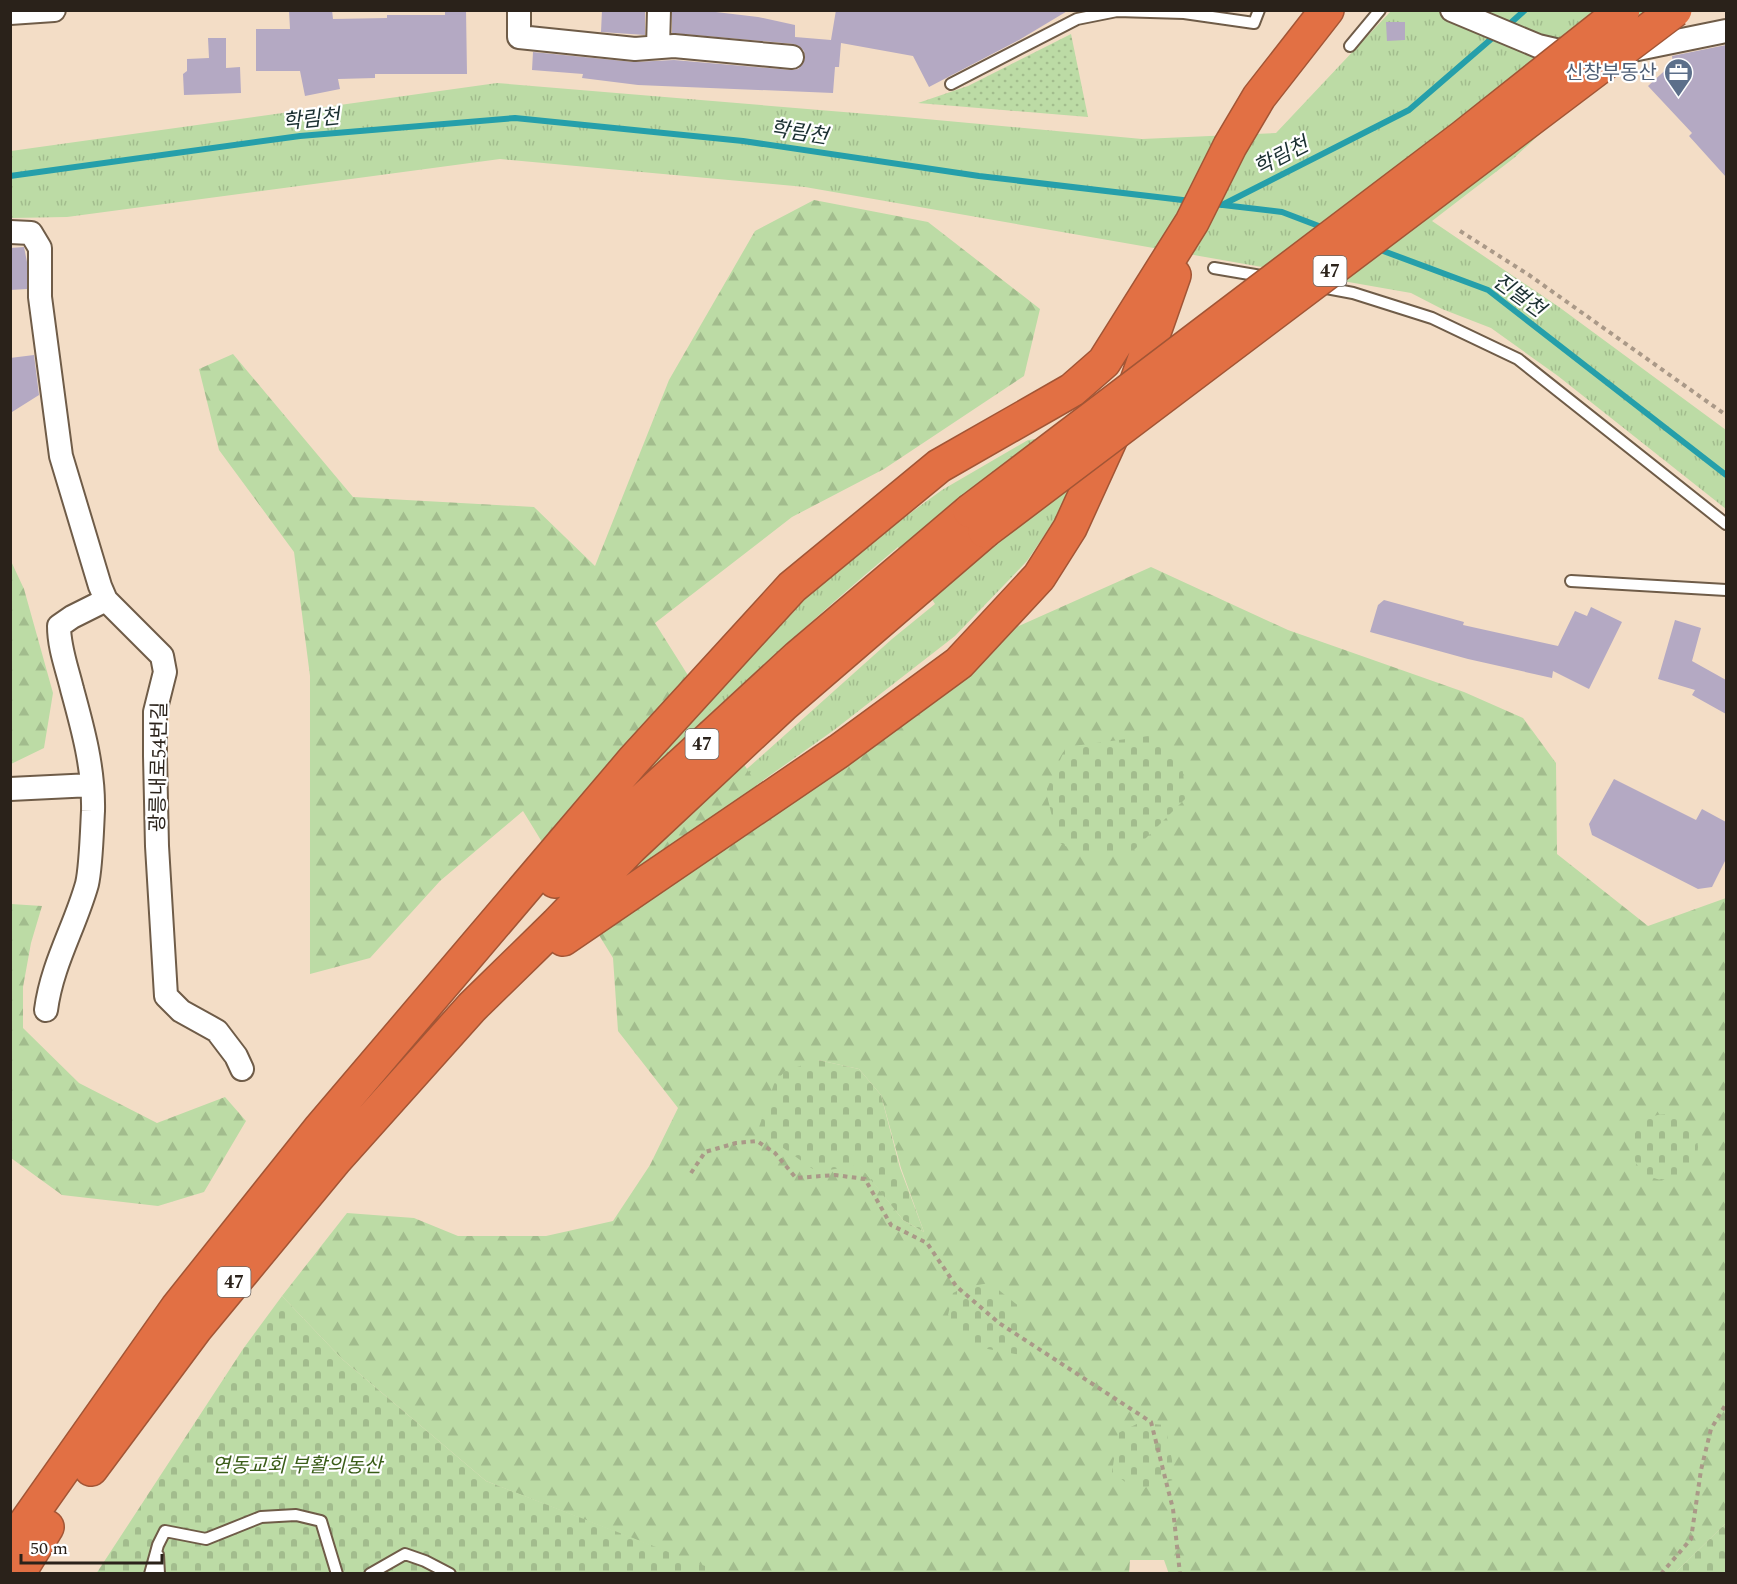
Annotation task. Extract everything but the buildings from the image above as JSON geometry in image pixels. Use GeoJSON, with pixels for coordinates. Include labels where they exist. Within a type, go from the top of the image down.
{"type":"FeatureCollection","features":[{"type":"Feature","properties":{"kind":"highway"},"geometry":{"type":"LineString","coordinates":[[441,987],[633,761],[792,587],[939,465],[1072,390],[1104,362],[1192,222],[1230,146],[1259,97],[1327,10]]}},
{"type":"Feature","properties":{"kind":"highway","name":"47"},"geometry":{"type":"LineString","coordinates":[[10,1545],[177,1308],[319,1130],[441,987],[773,680],[978,521],[1623,10]]}},
{"type":"Feature","properties":{"kind":"highway","name":"47"},"geometry":{"type":"LineString","coordinates":[[18,1574],[39,1538],[196,1328],[335,1160],[472,1007],[630,848],[978,521],[1675,10]]}},
{"type":"Feature","properties":{"kind":"highway"},"geometry":{"type":"LineString","coordinates":[[472,1007],[587,921],[839,751],[959,663],[1031,586],[1070,528],[1137,381],[1192,222]]}},
{"type":"Feature","properties":{"kind":"street"},"geometry":{"type":"LineString","coordinates":[[10,13],[54,10]]}},
{"type":"Feature","properties":{"kind":"street"},"geometry":{"type":"LineString","coordinates":[[519,10],[519,38],[635,49],[674,46],[792,57]]}},
{"type":"Feature","properties":{"kind":"street"},"geometry":{"type":"LineString","coordinates":[[658,47],[659,10]]}},
{"type":"Feature","properties":{"kind":"street"},"geometry":{"type":"LineString","coordinates":[[1453,11],[1538,46],[1576,55],[1622,52],[1726,31]]}},
{"type":"Feature","properties":{"kind":"street","name":"광릉내로54번길"},"geometry":{"type":"LineString","coordinates":[[10,232],[31,233],[40,248],[40,297],[61,456],[106,600],[162,656],[165,672],[155,712],[155,756],[157,846],[166,996],[181,1011],[217,1031],[236,1056],[242,1069]]}},
{"type":"Feature","properties":{"kind":"street"},"geometry":{"type":"LineString","coordinates":[[46,1010],[48,992],[61,951],[87,882],[93,810],[92,770],[59,640],[59,626],[106,600]]}},
{"type":"Feature","properties":{"kind":"street"},"geometry":{"type":"LineString","coordinates":[[10,789],[92,785]]}},
{"type":"Feature","properties":{"kind":"lane"},"geometry":{"type":"LineString","coordinates":[[951,84],[1077,19],[1117,11],[1184,14],[1254,23],[1259,10]]}},
{"type":"Feature","properties":{"kind":"lane"},"geometry":{"type":"LineString","coordinates":[[1350,46],[1380,10]]}},
{"type":"Feature","properties":{"kind":"lane"},"geometry":{"type":"LineString","coordinates":[[1214,268],[1353,293],[1432,318],[1518,359],[1726,524]]}},
{"type":"Feature","properties":{"kind":"lane"},"geometry":{"type":"LineString","coordinates":[[1571,581],[1726,590]]}},
{"type":"Feature","properties":{"kind":"lane"},"geometry":{"type":"LineString","coordinates":[[150,1574],[158,1545],[165,1531],[206,1539],[261,1516],[296,1515],[321,1521],[337,1574]]}},
{"type":"Feature","properties":{"kind":"lane"},"geometry":{"type":"LineString","coordinates":[[158,1545],[159,1574]]}},
{"type":"Feature","properties":{"kind":"lane"},"geometry":{"type":"LineString","coordinates":[[370,1574],[405,1554],[450,1574]]}},
{"type":"Feature","properties":{"kind":"path"},"geometry":{"type":"LineString","coordinates":[[1460,231],[1529,275],[1726,415]]}},
{"type":"Feature","properties":{"kind":"path"},"geometry":{"type":"LineString","coordinates":[[691,1173],[705,1152],[736,1143],[757,1141],[775,1154],[796,1178],[835,1175],[865,1179],[891,1225],[927,1244],[956,1286],[999,1323],[1151,1422],[1173,1509],[1180,1574]]}},
{"type":"Feature","properties":{"kind":"path"},"geometry":{"type":"LineString","coordinates":[[1661,1574],[1691,1539],[1701,1470],[1711,1429],[1726,1404]]}},
{"type":"Feature","properties":{"kind":"green space"},"geometry":{"type":"Polygon","coordinates":[[[1391,11],[1672,11],[1514,158],[1432,221],[1559,307],[1726,430],[1726,509],[1558,376],[1491,328],[1442,309],[1411,293],[805,187],[500,159],[67,217],[11,218],[11,151],[497,83],[1142,139],[1276,133],[1391,11]]]}},
{"type":"Feature","properties":{"kind":"green space"},"geometry":{"type":"Polygon","coordinates":[[[1071,34],[1088,117],[918,103],[968,86],[1071,34]]]}},
{"type":"Feature","properties":{"kind":"green space"},"geometry":{"type":"Polygon","coordinates":[[[814,200],[928,222],[1040,309],[1024,376],[884,469],[792,517],[655,623],[764,796],[1010,630],[1151,567],[1288,630],[1464,692],[1523,718],[1556,763],[1557,854],[1648,926],[1726,898],[1726,1523],[1675,1573],[1169,1574],[1164,1560],[1130,1560],[1129,1574],[723,1574],[486,1481],[342,1359],[282,1296],[347,1213],[414,1218],[458,1236],[546,1236],[613,1221],[650,1165],[678,1108],[618,1031],[613,958],[523,811],[440,881],[370,958],[310,974],[310,676],[294,552],[219,450],[199,369],[233,354],[353,497],[534,507],[595,566],[669,380],[755,231],[814,200]],[[818,1060],[859,1164],[903,1220],[924,1232],[901,1168],[881,1095],[859,1069],[818,1060]]]}},
{"type":"Feature","properties":{"kind":"green space"},"geometry":{"type":"Polygon","coordinates":[[[1089,432],[1070,497],[1027,561],[955,636],[834,730],[624,879],[892,639],[935,604],[898,547],[602,812],[813,584],[942,490],[1028,440],[1089,432]]]}},
{"type":"Feature","properties":{"kind":"green space"},"geometry":{"type":"Polygon","coordinates":[[[10,559],[24,589],[53,693],[44,748],[11,764],[10,559]]]}},
{"type":"Feature","properties":{"kind":"green space"},"geometry":{"type":"Polygon","coordinates":[[[1149,736],[1169,749],[1179,760],[1182,767],[1185,799],[1132,852],[1085,856],[1058,842],[1046,791],[1066,747],[1149,736]]]}},
{"type":"Feature","properties":{"kind":"green space"},"geometry":{"type":"Polygon","coordinates":[[[11,904],[42,906],[31,943],[23,987],[23,1028],[79,1083],[157,1123],[225,1097],[246,1121],[204,1192],[158,1206],[62,1195],[11,1158],[11,904]]]}},
{"type":"Feature","properties":{"kind":"green space"},"geometry":{"type":"Polygon","coordinates":[[[818,1060],[859,1069],[881,1095],[900,1168],[924,1232],[903,1220],[859,1165],[817,1172],[758,1130],[774,1084],[785,1071],[818,1060]]]}},
{"type":"Feature","properties":{"kind":"green space"},"geometry":{"type":"Polygon","coordinates":[[[1665,1114],[1678,1117],[1688,1124],[1695,1134],[1698,1147],[1695,1160],[1688,1170],[1678,1177],[1665,1180],[1652,1177],[1642,1170],[1635,1160],[1632,1147],[1635,1134],[1642,1124],[1652,1117],[1665,1114]]]}},
{"type":"Feature","properties":{"kind":"green space"},"geometry":{"type":"Polygon","coordinates":[[[990,1283],[1021,1308],[1021,1355],[966,1345],[948,1315],[953,1293],[965,1287],[990,1283]]]}},
{"type":"Feature","properties":{"kind":"green space","name":"연동교회 부활의동산"},"geometry":{"type":"Polygon","coordinates":[[[282,1296],[342,1359],[486,1481],[723,1573],[96,1574],[243,1349],[282,1296]]]}},
{"type":"Feature","properties":{"kind":"green space"},"geometry":{"type":"Polygon","coordinates":[[[1139,1423],[1165,1425],[1172,1460],[1173,1480],[1136,1490],[1112,1472],[1118,1433],[1139,1423]]]}},
{"type":"Feature","properties":{"kind":"green space"},"geometry":{"type":"Polygon","coordinates":[[[1726,1523],[1726,1573],[1675,1573],[1726,1523]]]}},
{"type":"Feature","properties":{"kind":"waterway","name":"학림천"},"geometry":{"type":"LineString","coordinates":[[1505,28],[1525,10]]}},
{"type":"Feature","properties":{"kind":"waterway","name":"학림천"},"geometry":{"type":"LineString","coordinates":[[1213,204],[1222,205],[1409,110],[1497,34]]}},
{"type":"Feature","properties":{"kind":"waterway","name":"학림천"},"geometry":{"type":"LineString","coordinates":[[10,176],[300,136],[515,118],[743,141],[979,176],[1191,201]]}},
{"type":"Feature","properties":{"kind":"waterway","name":"진벌천"},"geometry":{"type":"LineString","coordinates":[[1223,205],[1282,212],[1324,228]]}},
{"type":"Feature","properties":{"kind":"waterway","name":"진벌천"},"geometry":{"type":"LineString","coordinates":[[1378,249],[1488,290],[1726,475]]}},
{"type":"Feature","properties":{"kind":"place","name":"신창부동산"},"geometry":{"type":"Point","coordinates":[1678,98]}}]}
